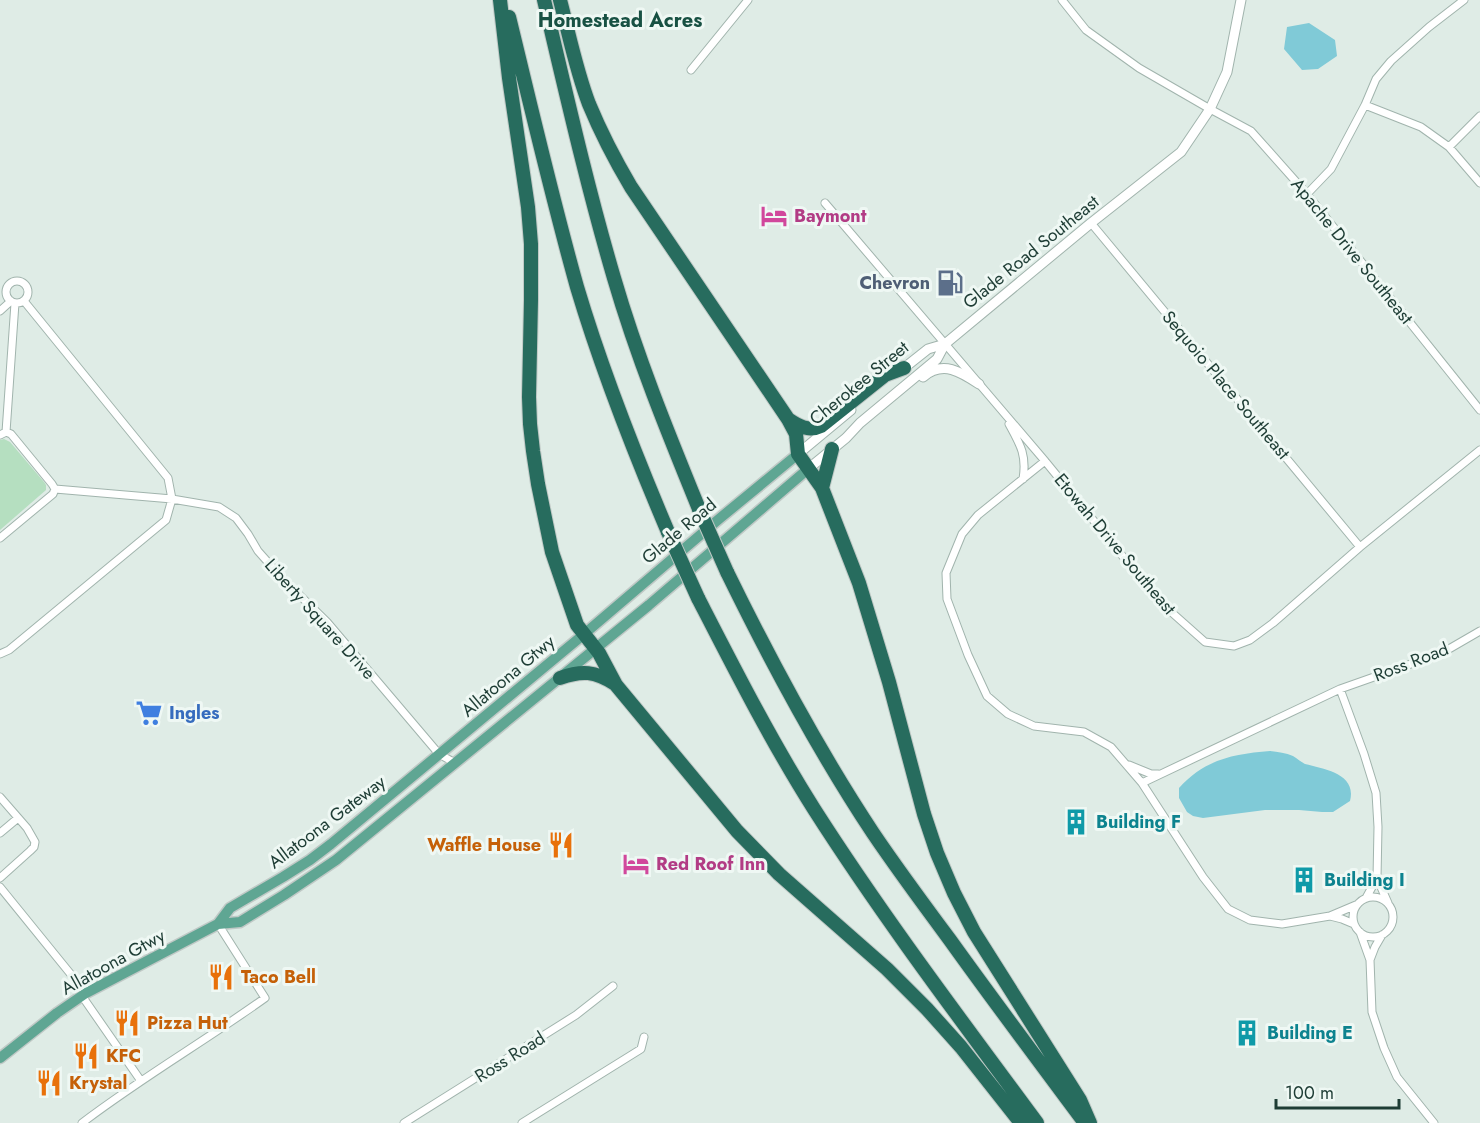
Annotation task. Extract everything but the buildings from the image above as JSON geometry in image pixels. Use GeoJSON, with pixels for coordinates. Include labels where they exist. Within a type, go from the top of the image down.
{"type":"FeatureCollection","features":[{"type":"Feature","properties":{"kind":"highway"},"geometry":{"type":"LineString","coordinates":[[500,0],[528,207],[531,278],[530,424],[538,484],[552,552],[576,625],[596,649],[616,685],[737,831],[779,874],[887,969],[927,1009],[961,1047],[1021,1123]]}},
{"type":"Feature","properties":{"kind":"highway"},"geometry":{"type":"LineString","coordinates":[[505,0],[556,211],[578,289],[605,372],[637,457],[698,598],[762,720],[819,816],[875,900],[1037,1123]]}},
{"type":"Feature","properties":{"kind":"highway"},"geometry":{"type":"LineString","coordinates":[[544,0],[595,212],[614,279],[656,404],[727,572],[794,702],[873,833],[911,888],[1087,1123]]}},
{"type":"Feature","properties":{"kind":"highway"},"geometry":{"type":"LineString","coordinates":[[560,0],[588,101],[615,160],[788,419],[796,434],[798,454],[822,488],[868,614],[937,853],[974,932],[1080,1100],[1087,1123]]}},
{"type":"Feature","properties":{"kind":"highway"},"geometry":{"type":"LineString","coordinates":[[788,419],[803,428],[816,429],[885,375],[903,368]]}},
{"type":"Feature","properties":{"kind":"highway"},"geometry":{"type":"LineString","coordinates":[[822,488],[832,449]]}},
{"type":"Feature","properties":{"kind":"highway"},"geometry":{"type":"LineString","coordinates":[[560,678],[588,673],[603,677],[616,685]]}},
{"type":"Feature","properties":{"kind":"main road","name":"Glade Road"},"geometry":{"type":"LineString","coordinates":[[584,635],[798,454]]}},
{"type":"Feature","properties":{"kind":"main road","name":"Glade Road Southeast"},"geometry":{"type":"LineString","coordinates":[[784,491],[808,469]]}},
{"type":"Feature","properties":{"kind":"main road","name":"Glade Road"},"geometry":{"type":"LineString","coordinates":[[596,649],[784,491]]}},
{"type":"Feature","properties":{"kind":"main road","name":"Allatoona Gtwy"},"geometry":{"type":"LineString","coordinates":[[454,742],[584,635]]}},
{"type":"Feature","properties":{"kind":"main road"},"geometry":{"type":"LineString","coordinates":[[455,763],[596,649]]}},
{"type":"Feature","properties":{"kind":"main road","name":"Allatoona Gateway"},"geometry":{"type":"LineString","coordinates":[[218,924],[230,908],[310,860],[454,742]]}},
{"type":"Feature","properties":{"kind":"main road","name":"Allatoona Gateway"},"geometry":{"type":"LineString","coordinates":[[218,924],[240,922],[336,860],[455,763]]}},
{"type":"Feature","properties":{"kind":"main road","name":"Allatoona Gtwy"},"geometry":{"type":"LineString","coordinates":[[0,1058],[57,1012],[84,994],[218,924]]}},
{"type":"Feature","properties":{"kind":"street"},"geometry":{"type":"LineString","coordinates":[[692,70],[748,0]]}},
{"type":"Feature","properties":{"kind":"street","name":"Apache Drive Southeast"},"geometry":{"type":"LineString","coordinates":[[1062,0],[1086,30],[1139,68],[1251,131],[1306,194],[1480,410]]}},
{"type":"Feature","properties":{"kind":"street","name":"Glade Road Southeast"},"geometry":{"type":"LineString","coordinates":[[808,469],[937,359],[945,344],[1181,152],[1210,109],[1227,72],[1241,0]]}},
{"type":"Feature","properties":{"kind":"street"},"geometry":{"type":"LineString","coordinates":[[1306,194],[1331,169],[1376,79],[1391,61],[1464,0]]}},
{"type":"Feature","properties":{"kind":"street"},"geometry":{"type":"LineString","coordinates":[[1365,105],[1421,127],[1449,147],[1480,183]]}},
{"type":"Feature","properties":{"kind":"street"},"geometry":{"type":"LineString","coordinates":[[1449,147],[1480,116]]}},
{"type":"Feature","properties":{"kind":"street","name":"Etowah Drive Southeast"},"geometry":{"type":"LineString","coordinates":[[825,203],[1045,461],[1160,602],[1205,642],[1234,646],[1250,640],[1274,623],[1360,547],[1480,450]]}},
{"type":"Feature","properties":{"kind":"street","name":"Sequoio Place Southeast"},"geometry":{"type":"LineString","coordinates":[[1091,223],[1360,547]]}},
{"type":"Feature","properties":{"kind":"street"},"geometry":{"type":"LineString","coordinates":[[0,538],[53,494],[55,489],[10,434],[3,434],[13,302],[6,290],[9,284],[16,281],[23,282],[28,295],[24,301]]}},
{"type":"Feature","properties":{"kind":"street"},"geometry":{"type":"LineString","coordinates":[[0,311],[13,302],[24,301]]}},
{"type":"Feature","properties":{"kind":"street"},"geometry":{"type":"LineString","coordinates":[[0,654],[9,650],[166,520],[172,499],[168,478],[24,301]]}},
{"type":"Feature","properties":{"kind":"street","name":"Cherokee Street"},"geometry":{"type":"LineString","coordinates":[[798,454],[928,348],[945,344]]}},
{"type":"Feature","properties":{"kind":"street"},"geometry":{"type":"LineString","coordinates":[[846,438],[934,369],[957,371],[980,384]]}},
{"type":"Feature","properties":{"kind":"street"},"geometry":{"type":"LineString","coordinates":[[1002,411],[1023,448],[1023,479]]}},
{"type":"Feature","properties":{"kind":"street"},"geometry":{"type":"LineString","coordinates":[[1045,461],[978,515],[962,534],[946,573],[947,598],[987,696],[1008,714],[1034,726],[1084,732],[1111,747],[1142,783],[1203,877],[1228,909],[1250,920],[1282,924],[1330,916],[1366,898],[1377,878]]}},
{"type":"Feature","properties":{"kind":"street","name":"Liberty Square Drive"},"geometry":{"type":"LineString","coordinates":[[55,489],[172,499],[219,507],[236,518],[258,551],[327,622],[439,754],[455,763]]}},
{"type":"Feature","properties":{"kind":"street","name":"Ross Road"},"geometry":{"type":"LineString","coordinates":[[1142,783],[1340,689],[1442,653],[1480,631]]}},
{"type":"Feature","properties":{"kind":"street"},"geometry":{"type":"LineString","coordinates":[[1340,689],[1376,793],[1377,878],[1391,908],[1393,920],[1375,947],[1371,960],[1372,1012],[1397,1077],[1434,1123]]}},
{"type":"Feature","properties":{"kind":"street"},"geometry":{"type":"LineString","coordinates":[[1126,764],[1151,774],[1161,774]]}},
{"type":"Feature","properties":{"kind":"street"},"geometry":{"type":"LineString","coordinates":[[0,797],[32,834],[35,842],[34,848],[0,878]]}},
{"type":"Feature","properties":{"kind":"street"},"geometry":{"type":"LineString","coordinates":[[0,833],[18,818]]}},
{"type":"Feature","properties":{"kind":"street"},"geometry":{"type":"LineString","coordinates":[[0,887],[84,994],[141,1081]]}},
{"type":"Feature","properties":{"kind":"street"},"geometry":{"type":"LineString","coordinates":[[1366,898],[1377,897],[1388,903]]}},
{"type":"Feature","properties":{"kind":"street"},"geometry":{"type":"LineString","coordinates":[[1356,905],[1353,915],[1354,924],[1371,960]]}},
{"type":"Feature","properties":{"kind":"street"},"geometry":{"type":"LineString","coordinates":[[1330,916],[1354,924]]}},
{"type":"Feature","properties":{"kind":"street"},"geometry":{"type":"LineString","coordinates":[[82,1123],[266,998],[218,924]]}},
{"type":"Feature","properties":{"kind":"street"},"geometry":{"type":"LineString","coordinates":[[1359,932],[1370,937],[1382,935]]}},
{"type":"Feature","properties":{"kind":"street","name":"Ross Road"},"geometry":{"type":"LineString","coordinates":[[410,1122],[576,1015],[613,987]]}},
{"type":"Feature","properties":{"kind":"street"},"geometry":{"type":"LineString","coordinates":[[522,1123],[641,1049],[644,1036]]}},
{"type":"Feature","properties":{"kind":"green space"},"geometry":{"type":"Polygon","coordinates":[[[0,440],[10,442],[44,482],[46,490],[0,530],[0,440]]]}},
{"type":"Feature","properties":{"kind":"water"},"geometry":{"type":"Polygon","coordinates":[[[1309,23],[1335,40],[1337,56],[1318,69],[1302,70],[1284,49],[1287,27],[1309,23]]]}},
{"type":"Feature","properties":{"kind":"water"},"geometry":{"type":"Polygon","coordinates":[[[1270,751],[1293,756],[1305,764],[1338,774],[1349,785],[1350,801],[1333,812],[1265,810],[1203,818],[1187,812],[1179,798],[1179,788],[1199,770],[1232,756],[1270,751]]]}},
{"type":"Feature","properties":{"kind":"place","name":"Baymont"},"geometry":{"type":"Point","coordinates":[774,216]}},
{"type":"Feature","properties":{"kind":"place","name":"Chevron"},"geometry":{"type":"Point","coordinates":[950,283]}},
{"type":"Feature","properties":{"kind":"place","name":"Ingles"},"geometry":{"type":"Point","coordinates":[149,713]}},
{"type":"Feature","properties":{"kind":"place","name":"Building F"},"geometry":{"type":"Point","coordinates":[1076,822]}},
{"type":"Feature","properties":{"kind":"place","name":"Waffle House"},"geometry":{"type":"Point","coordinates":[561,845]}},
{"type":"Feature","properties":{"kind":"place","name":"Red Roof Inn"},"geometry":{"type":"Point","coordinates":[636,864]}},
{"type":"Feature","properties":{"kind":"place","name":"Building I"},"geometry":{"type":"Point","coordinates":[1304,880]}},
{"type":"Feature","properties":{"kind":"place","name":"Taco Bell"},"geometry":{"type":"Point","coordinates":[221,977]}},
{"type":"Feature","properties":{"kind":"place","name":"Pizza Hut"},"geometry":{"type":"Point","coordinates":[127,1023]}},
{"type":"Feature","properties":{"kind":"place","name":"Building E"},"geometry":{"type":"Point","coordinates":[1247,1033]}},
{"type":"Feature","properties":{"kind":"place","name":"KFC"},"geometry":{"type":"Point","coordinates":[86,1056]}},
{"type":"Feature","properties":{"kind":"place","name":"Krystal"},"geometry":{"type":"Point","coordinates":[49,1083]}},
{"type":"Feature","properties":{"kind":"district","name":"Homestead Acres"},"geometry":{"type":"Point","coordinates":[620,20]}}]}
